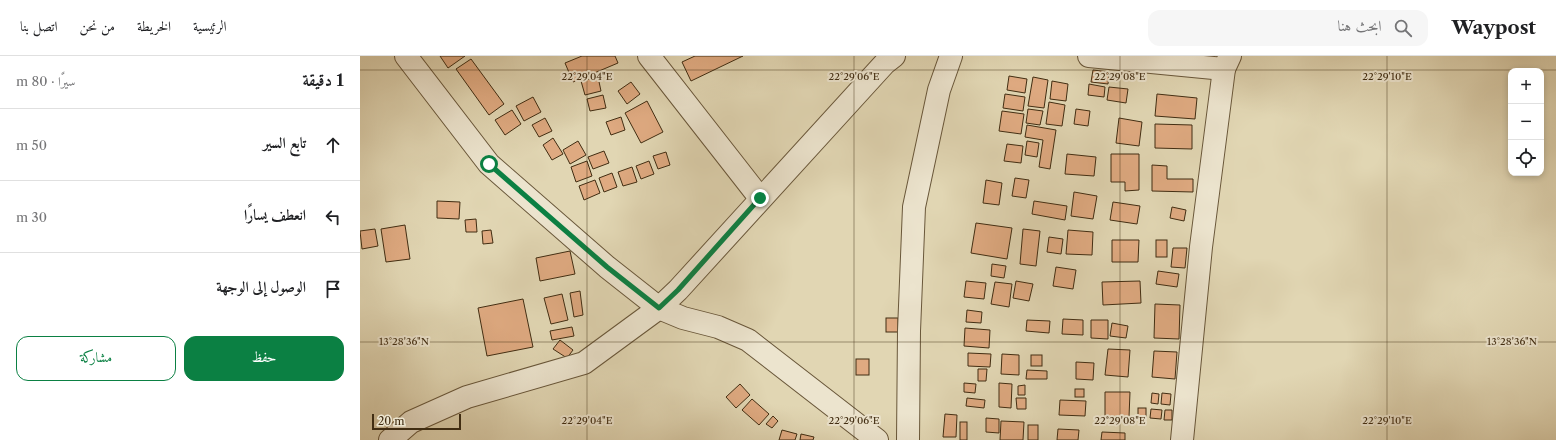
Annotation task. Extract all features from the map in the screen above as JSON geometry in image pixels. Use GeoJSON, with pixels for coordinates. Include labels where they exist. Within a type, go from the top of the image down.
{"type":"FeatureCollection","features":[{"type":"Feature","properties":{"kind":"street"},"geometry":{"type":"LineString","coordinates":[[406,56],[489,164],[607,267],[659,308],[683,318],[718,327],[748,340],[877,440]]}},
{"type":"Feature","properties":{"kind":"street"},"geometry":{"type":"LineString","coordinates":[[649,56],[760,198]]}},
{"type":"Feature","properties":{"kind":"street"},"geometry":{"type":"LineString","coordinates":[[908,440],[914,207],[939,90],[951,56]]}},
{"type":"Feature","properties":{"kind":"street"},"geometry":{"type":"LineString","coordinates":[[1089,56],[1227,62],[1201,247],[1182,440]]}},
{"type":"Feature","properties":{"kind":"street"},"geometry":{"type":"LineString","coordinates":[[390,440],[412,422],[467,397],[584,363],[659,308],[678,290],[886,58]]}},
{"type":"Feature","properties":{"kind":"building"},"geometry":{"type":"Polygon","coordinates":[[[440,56],[465,56],[448,68],[440,56]]]}},
{"type":"Feature","properties":{"kind":"building"},"geometry":{"type":"Polygon","coordinates":[[[582,56],[615,56],[618,63],[573,82],[565,63],[582,56]]]}},
{"type":"Feature","properties":{"kind":"building"},"geometry":{"type":"Polygon","coordinates":[[[695,56],[743,56],[691,81],[682,62],[695,56]]]}},
{"type":"Feature","properties":{"kind":"building"},"geometry":{"type":"Polygon","coordinates":[[[471,59],[504,104],[489,115],[456,69],[471,59]]]}},
{"type":"Feature","properties":{"kind":"building"},"geometry":{"type":"Polygon","coordinates":[[[1093,70],[1109,72],[1108,84],[1091,82],[1093,70]]]}},
{"type":"Feature","properties":{"kind":"building"},"geometry":{"type":"Polygon","coordinates":[[[1009,76],[1027,79],[1025,93],[1007,90],[1009,76]]]}},
{"type":"Feature","properties":{"kind":"building"},"geometry":{"type":"Polygon","coordinates":[[[598,77],[601,91],[585,95],[581,81],[598,77]]]}},
{"type":"Feature","properties":{"kind":"building"},"geometry":{"type":"Polygon","coordinates":[[[1033,77],[1048,80],[1044,108],[1028,106],[1033,77]]]}},
{"type":"Feature","properties":{"kind":"building"},"geometry":{"type":"Polygon","coordinates":[[[1052,81],[1068,84],[1066,101],[1050,99],[1052,81]]]}},
{"type":"Feature","properties":{"kind":"building"},"geometry":{"type":"Polygon","coordinates":[[[631,82],[640,94],[627,104],[618,91],[631,82]]]}},
{"type":"Feature","properties":{"kind":"building"},"geometry":{"type":"Polygon","coordinates":[[[1089,84],[1105,87],[1104,97],[1088,95],[1089,84]]]}},
{"type":"Feature","properties":{"kind":"building"},"geometry":{"type":"Polygon","coordinates":[[[1109,87],[1128,89],[1126,103],[1107,100],[1109,87]]]}},
{"type":"Feature","properties":{"kind":"building"},"geometry":{"type":"Polygon","coordinates":[[[1005,94],[1025,97],[1023,111],[1003,108],[1005,94]]]}},
{"type":"Feature","properties":{"kind":"building"},"geometry":{"type":"Polygon","coordinates":[[[1157,94],[1197,98],[1195,119],[1155,116],[1157,94]]]}},
{"type":"Feature","properties":{"kind":"building"},"geometry":{"type":"Polygon","coordinates":[[[603,95],[606,108],[590,111],[587,99],[603,95]]]}},
{"type":"Feature","properties":{"kind":"building"},"geometry":{"type":"Polygon","coordinates":[[[533,97],[541,112],[524,121],[516,106],[533,97]]]}},
{"type":"Feature","properties":{"kind":"building"},"geometry":{"type":"Polygon","coordinates":[[[647,101],[663,132],[641,143],[625,113],[647,101]]]}},
{"type":"Feature","properties":{"kind":"building"},"geometry":{"type":"Polygon","coordinates":[[[1049,102],[1065,105],[1062,126],[1046,124],[1049,102]]]}},
{"type":"Feature","properties":{"kind":"building"},"geometry":{"type":"Polygon","coordinates":[[[1028,109],[1043,111],[1040,125],[1026,123],[1028,109]]]}},
{"type":"Feature","properties":{"kind":"building"},"geometry":{"type":"Polygon","coordinates":[[[1076,109],[1090,111],[1088,126],[1074,124],[1076,109]]]}},
{"type":"Feature","properties":{"kind":"building"},"geometry":{"type":"Polygon","coordinates":[[[512,110],[521,124],[505,135],[495,120],[512,110]]]}},
{"type":"Feature","properties":{"kind":"building"},"geometry":{"type":"Polygon","coordinates":[[[1002,111],[1024,114],[1021,134],[999,131],[1002,111]]]}},
{"type":"Feature","properties":{"kind":"building"},"geometry":{"type":"Polygon","coordinates":[[[621,117],[625,130],[611,135],[606,122],[621,117]]]}},
{"type":"Feature","properties":{"kind":"building"},"geometry":{"type":"Polygon","coordinates":[[[545,118],[552,131],[539,137],[532,125],[545,118]]]}},
{"type":"Feature","properties":{"kind":"building"},"geometry":{"type":"Polygon","coordinates":[[[1119,118],[1142,122],[1139,146],[1116,143],[1119,118]]]}},
{"type":"Feature","properties":{"kind":"building"},"geometry":{"type":"Polygon","coordinates":[[[1155,124],[1192,125],[1192,149],[1155,148],[1155,124]]]}},
{"type":"Feature","properties":{"kind":"building"},"geometry":{"type":"Polygon","coordinates":[[[1027,125],[1056,130],[1050,169],[1039,167],[1043,140],[1025,137],[1027,125]]]}},
{"type":"Feature","properties":{"kind":"building"},"geometry":{"type":"Polygon","coordinates":[[[553,138],[563,154],[552,160],[543,145],[553,138]]]}},
{"type":"Feature","properties":{"kind":"building"},"geometry":{"type":"Polygon","coordinates":[[[578,141],[586,155],[570,164],[563,150],[578,141]]]}},
{"type":"Feature","properties":{"kind":"building"},"geometry":{"type":"Polygon","coordinates":[[[1027,141],[1039,143],[1037,157],[1025,155],[1027,141]]]}},
{"type":"Feature","properties":{"kind":"building"},"geometry":{"type":"Polygon","coordinates":[[[1007,144],[1023,146],[1021,163],[1004,161],[1007,144]]]}},
{"type":"Feature","properties":{"kind":"building"},"geometry":{"type":"Polygon","coordinates":[[[604,151],[609,163],[593,169],[588,157],[604,151]]]}},
{"type":"Feature","properties":{"kind":"building"},"geometry":{"type":"Polygon","coordinates":[[[666,152],[670,165],[658,169],[653,156],[666,152]]]}},
{"type":"Feature","properties":{"kind":"building"},"geometry":{"type":"Polygon","coordinates":[[[1067,154],[1096,157],[1094,176],[1065,174],[1067,154]]]}},
{"type":"Feature","properties":{"kind":"building"},"geometry":{"type":"Polygon","coordinates":[[[1111,154],[1139,154],[1139,190],[1125,191],[1125,182],[1111,182],[1111,154]]]}},
{"type":"Feature","properties":{"kind":"building"},"geometry":{"type":"Polygon","coordinates":[[[587,161],[592,176],[576,182],[571,167],[587,161]]]}},
{"type":"Feature","properties":{"kind":"building"},"geometry":{"type":"Polygon","coordinates":[[[649,161],[654,174],[641,179],[636,166],[649,161]]]}},
{"type":"Feature","properties":{"kind":"building"},"geometry":{"type":"Polygon","coordinates":[[[1152,165],[1167,166],[1167,179],[1193,179],[1193,192],[1152,191],[1152,165]]]}},
{"type":"Feature","properties":{"kind":"building"},"geometry":{"type":"Polygon","coordinates":[[[632,167],[637,182],[623,186],[618,172],[632,167]]]}},
{"type":"Feature","properties":{"kind":"building"},"geometry":{"type":"Polygon","coordinates":[[[612,173],[617,187],[604,192],[599,178],[612,173]]]}},
{"type":"Feature","properties":{"kind":"building"},"geometry":{"type":"Polygon","coordinates":[[[1015,178],[1029,180],[1026,198],[1012,196],[1015,178]]]}},
{"type":"Feature","properties":{"kind":"building"},"geometry":{"type":"Polygon","coordinates":[[[595,180],[600,193],[584,200],[579,186],[595,180]]]}},
{"type":"Feature","properties":{"kind":"building"},"geometry":{"type":"Polygon","coordinates":[[[986,180],[1002,183],[999,205],[983,203],[986,180]]]}},
{"type":"Feature","properties":{"kind":"building"},"geometry":{"type":"Polygon","coordinates":[[[1074,192],[1097,196],[1093,219],[1071,216],[1074,192]]]}},
{"type":"Feature","properties":{"kind":"building"},"geometry":{"type":"Polygon","coordinates":[[[437,201],[460,202],[459,219],[437,218],[437,201]]]}},
{"type":"Feature","properties":{"kind":"building"},"geometry":{"type":"Polygon","coordinates":[[[1034,201],[1067,206],[1065,220],[1032,214],[1034,201]]]}},
{"type":"Feature","properties":{"kind":"building"},"geometry":{"type":"Polygon","coordinates":[[[1113,202],[1140,206],[1137,224],[1110,220],[1113,202]]]}},
{"type":"Feature","properties":{"kind":"building"},"geometry":{"type":"Polygon","coordinates":[[[1172,207],[1186,210],[1184,221],[1170,218],[1172,207]]]}},
{"type":"Feature","properties":{"kind":"building"},"geometry":{"type":"Polygon","coordinates":[[[476,219],[477,232],[466,232],[465,220],[476,219]]]}},
{"type":"Feature","properties":{"kind":"building"},"geometry":{"type":"Polygon","coordinates":[[[976,223],[1012,228],[1007,259],[971,253],[976,223]]]}},
{"type":"Feature","properties":{"kind":"building"},"geometry":{"type":"Polygon","coordinates":[[[405,225],[410,259],[386,262],[381,229],[405,225]]]}},
{"type":"Feature","properties":{"kind":"building"},"geometry":{"type":"Polygon","coordinates":[[[375,229],[378,246],[362,249],[360,231],[375,229]]]}},
{"type":"Feature","properties":{"kind":"building"},"geometry":{"type":"Polygon","coordinates":[[[1023,229],[1040,231],[1036,266],[1020,264],[1023,229]]]}},
{"type":"Feature","properties":{"kind":"building"},"geometry":{"type":"Polygon","coordinates":[[[491,230],[493,243],[483,244],[482,231],[491,230]]]}},
{"type":"Feature","properties":{"kind":"building"},"geometry":{"type":"Polygon","coordinates":[[[1068,230],[1093,232],[1092,255],[1066,254],[1068,230]]]}},
{"type":"Feature","properties":{"kind":"building"},"geometry":{"type":"Polygon","coordinates":[[[1049,237],[1063,239],[1061,254],[1047,252],[1049,237]]]}},
{"type":"Feature","properties":{"kind":"building"},"geometry":{"type":"Polygon","coordinates":[[[1112,240],[1139,240],[1138,262],[1112,262],[1112,240]]]}},
{"type":"Feature","properties":{"kind":"building"},"geometry":{"type":"Polygon","coordinates":[[[1156,240],[1167,240],[1167,257],[1156,257],[1156,240]]]}},
{"type":"Feature","properties":{"kind":"building"},"geometry":{"type":"Polygon","coordinates":[[[1173,248],[1187,248],[1185,268],[1171,267],[1173,248]]]}},
{"type":"Feature","properties":{"kind":"building"},"geometry":{"type":"Polygon","coordinates":[[[570,251],[575,274],[540,281],[536,258],[570,251]]]}},
{"type":"Feature","properties":{"kind":"building"},"geometry":{"type":"Polygon","coordinates":[[[992,264],[1006,266],[1004,278],[991,276],[992,264]]]}},
{"type":"Feature","properties":{"kind":"building"},"geometry":{"type":"Polygon","coordinates":[[[1056,267],[1076,270],[1073,289],[1053,286],[1056,267]]]}},
{"type":"Feature","properties":{"kind":"building"},"geometry":{"type":"Polygon","coordinates":[[[1158,271],[1179,274],[1177,287],[1156,284],[1158,271]]]}},
{"type":"Feature","properties":{"kind":"building"},"geometry":{"type":"Polygon","coordinates":[[[966,281],[986,283],[984,299],[964,297],[966,281]]]}},
{"type":"Feature","properties":{"kind":"building"},"geometry":{"type":"Polygon","coordinates":[[[1016,281],[1033,284],[1029,301],[1013,298],[1016,281]]]}},
{"type":"Feature","properties":{"kind":"building"},"geometry":{"type":"Polygon","coordinates":[[[1140,281],[1141,303],[1103,305],[1102,282],[1140,281]]]}},
{"type":"Feature","properties":{"kind":"building"},"geometry":{"type":"Polygon","coordinates":[[[995,282],[1012,284],[1009,307],[991,304],[995,282]]]}},
{"type":"Feature","properties":{"kind":"building"},"geometry":{"type":"Polygon","coordinates":[[[580,291],[583,315],[574,317],[570,293],[580,291]]]}},
{"type":"Feature","properties":{"kind":"building"},"geometry":{"type":"Polygon","coordinates":[[[562,294],[568,320],[551,324],[544,298],[562,294]]]}},
{"type":"Feature","properties":{"kind":"building"},"geometry":{"type":"Polygon","coordinates":[[[523,299],[533,347],[487,356],[478,308],[523,299]]]}},
{"type":"Feature","properties":{"kind":"building"},"geometry":{"type":"Polygon","coordinates":[[[1155,304],[1180,305],[1179,339],[1154,338],[1155,304]]]}},
{"type":"Feature","properties":{"kind":"building"},"geometry":{"type":"Polygon","coordinates":[[[967,310],[982,312],[981,323],[966,322],[967,310]]]}},
{"type":"Feature","properties":{"kind":"building"},"geometry":{"type":"Polygon","coordinates":[[[886,318],[898,318],[898,332],[886,332],[886,318]]]}},
{"type":"Feature","properties":{"kind":"building"},"geometry":{"type":"Polygon","coordinates":[[[1063,319],[1083,320],[1083,335],[1062,334],[1063,319]]]}},
{"type":"Feature","properties":{"kind":"building"},"geometry":{"type":"Polygon","coordinates":[[[1027,320],[1050,321],[1049,333],[1026,331],[1027,320]]]}},
{"type":"Feature","properties":{"kind":"building"},"geometry":{"type":"Polygon","coordinates":[[[1091,320],[1108,320],[1108,339],[1091,338],[1091,320]]]}},
{"type":"Feature","properties":{"kind":"building"},"geometry":{"type":"Polygon","coordinates":[[[1112,323],[1128,326],[1126,338],[1110,336],[1112,323]]]}},
{"type":"Feature","properties":{"kind":"building"},"geometry":{"type":"Polygon","coordinates":[[[572,327],[574,336],[552,340],[550,331],[572,327]]]}},
{"type":"Feature","properties":{"kind":"building"},"geometry":{"type":"Polygon","coordinates":[[[965,328],[990,330],[989,348],[964,346],[965,328]]]}},
{"type":"Feature","properties":{"kind":"building"},"geometry":{"type":"Polygon","coordinates":[[[560,340],[573,350],[567,358],[553,349],[560,340]]]}},
{"type":"Feature","properties":{"kind":"building"},"geometry":{"type":"Polygon","coordinates":[[[1108,349],[1130,350],[1128,377],[1105,375],[1108,349]]]}},
{"type":"Feature","properties":{"kind":"building"},"geometry":{"type":"Polygon","coordinates":[[[1154,351],[1177,352],[1175,379],[1152,377],[1154,351]]]}},
{"type":"Feature","properties":{"kind":"building"},"geometry":{"type":"Polygon","coordinates":[[[968,353],[991,354],[990,367],[968,366],[968,353]]]}},
{"type":"Feature","properties":{"kind":"building"},"geometry":{"type":"Polygon","coordinates":[[[1002,354],[1019,355],[1019,375],[1001,374],[1002,354]]]}},
{"type":"Feature","properties":{"kind":"building"},"geometry":{"type":"Polygon","coordinates":[[[1031,355],[1042,355],[1042,366],[1031,366],[1031,355]]]}},
{"type":"Feature","properties":{"kind":"building"},"geometry":{"type":"Polygon","coordinates":[[[856,359],[869,359],[869,375],[856,375],[856,359]]]}},
{"type":"Feature","properties":{"kind":"building"},"geometry":{"type":"Polygon","coordinates":[[[1076,362],[1094,363],[1093,380],[1076,379],[1076,362]]]}},
{"type":"Feature","properties":{"kind":"building"},"geometry":{"type":"Polygon","coordinates":[[[978,369],[987,369],[986,381],[978,381],[978,369]]]}},
{"type":"Feature","properties":{"kind":"building"},"geometry":{"type":"Polygon","coordinates":[[[1027,370],[1047,371],[1047,379],[1026,379],[1027,370]]]}},
{"type":"Feature","properties":{"kind":"building"},"geometry":{"type":"Polygon","coordinates":[[[964,383],[976,384],[975,393],[964,392],[964,383]]]}},
{"type":"Feature","properties":{"kind":"building"},"geometry":{"type":"Polygon","coordinates":[[[999,383],[1012,384],[1011,408],[999,407],[999,383]]]}},
{"type":"Feature","properties":{"kind":"building"},"geometry":{"type":"Polygon","coordinates":[[[740,384],[750,395],[736,408],[726,397],[740,384]]]}},
{"type":"Feature","properties":{"kind":"building"},"geometry":{"type":"Polygon","coordinates":[[[1025,385],[1025,395],[1018,395],[1018,386],[1025,385]]]}},
{"type":"Feature","properties":{"kind":"building"},"geometry":{"type":"Polygon","coordinates":[[[1075,389],[1084,389],[1084,397],[1075,397],[1075,389]]]}},
{"type":"Feature","properties":{"kind":"building"},"geometry":{"type":"Polygon","coordinates":[[[1105,392],[1130,392],[1129,417],[1105,417],[1105,392]]]}},
{"type":"Feature","properties":{"kind":"building"},"geometry":{"type":"Polygon","coordinates":[[[1152,393],[1159,394],[1158,404],[1151,403],[1152,393]]]}},
{"type":"Feature","properties":{"kind":"building"},"geometry":{"type":"Polygon","coordinates":[[[1162,393],[1171,394],[1170,405],[1161,404],[1162,393]]]}},
{"type":"Feature","properties":{"kind":"building"},"geometry":{"type":"Polygon","coordinates":[[[967,398],[985,400],[984,408],[966,406],[967,398]]]}},
{"type":"Feature","properties":{"kind":"building"},"geometry":{"type":"Polygon","coordinates":[[[1016,398],[1026,398],[1026,409],[1017,409],[1016,398]]]}},
{"type":"Feature","properties":{"kind":"building"},"geometry":{"type":"Polygon","coordinates":[[[752,399],[769,414],[759,425],[742,410],[752,399]]]}},
{"type":"Feature","properties":{"kind":"building"},"geometry":{"type":"Polygon","coordinates":[[[1060,400],[1086,401],[1085,416],[1059,415],[1060,400]]]}},
{"type":"Feature","properties":{"kind":"building"},"geometry":{"type":"Polygon","coordinates":[[[1138,408],[1146,408],[1146,417],[1138,417],[1138,408]]]}},
{"type":"Feature","properties":{"kind":"building"},"geometry":{"type":"Polygon","coordinates":[[[1151,409],[1162,410],[1161,419],[1150,418],[1151,409]]]}},
{"type":"Feature","properties":{"kind":"building"},"geometry":{"type":"Polygon","coordinates":[[[1165,410],[1172,410],[1172,420],[1164,420],[1165,410]]]}},
{"type":"Feature","properties":{"kind":"building"},"geometry":{"type":"Polygon","coordinates":[[[945,414],[957,415],[956,437],[943,437],[945,414]]]}},
{"type":"Feature","properties":{"kind":"building"},"geometry":{"type":"Polygon","coordinates":[[[773,416],[778,421],[772,428],[766,424],[773,416]]]}},
{"type":"Feature","properties":{"kind":"building"},"geometry":{"type":"Polygon","coordinates":[[[986,418],[999,419],[999,433],[986,432],[986,418]]]}},
{"type":"Feature","properties":{"kind":"building"},"geometry":{"type":"Polygon","coordinates":[[[1001,421],[1024,422],[1023,440],[1000,440],[1001,421]]]}},
{"type":"Feature","properties":{"kind":"building"},"geometry":{"type":"Polygon","coordinates":[[[960,422],[967,422],[967,440],[960,440],[960,422]]]}},
{"type":"Feature","properties":{"kind":"building"},"geometry":{"type":"Polygon","coordinates":[[[1028,425],[1038,425],[1038,440],[1028,440],[1028,425]]]}},
{"type":"Feature","properties":{"kind":"building"},"geometry":{"type":"Polygon","coordinates":[[[1058,429],[1079,430],[1078,440],[1057,440],[1058,429]]]}},
{"type":"Feature","properties":{"kind":"building"},"geometry":{"type":"Polygon","coordinates":[[[782,430],[797,434],[795,440],[779,440],[782,430]]]}},
{"type":"Feature","properties":{"kind":"building"},"geometry":{"type":"Polygon","coordinates":[[[1102,432],[1125,433],[1125,440],[1101,440],[1102,432]]]}},
{"type":"Feature","properties":{"kind":"building"},"geometry":{"type":"Polygon","coordinates":[[[801,434],[814,437],[813,440],[800,440],[801,434]]]}},
{"type":"Feature","properties":{"kind":"route"},"geometry":{"type":"LineString","coordinates":[[489,164],[607,267],[659,308],[678,290],[760,198]]}}]}
